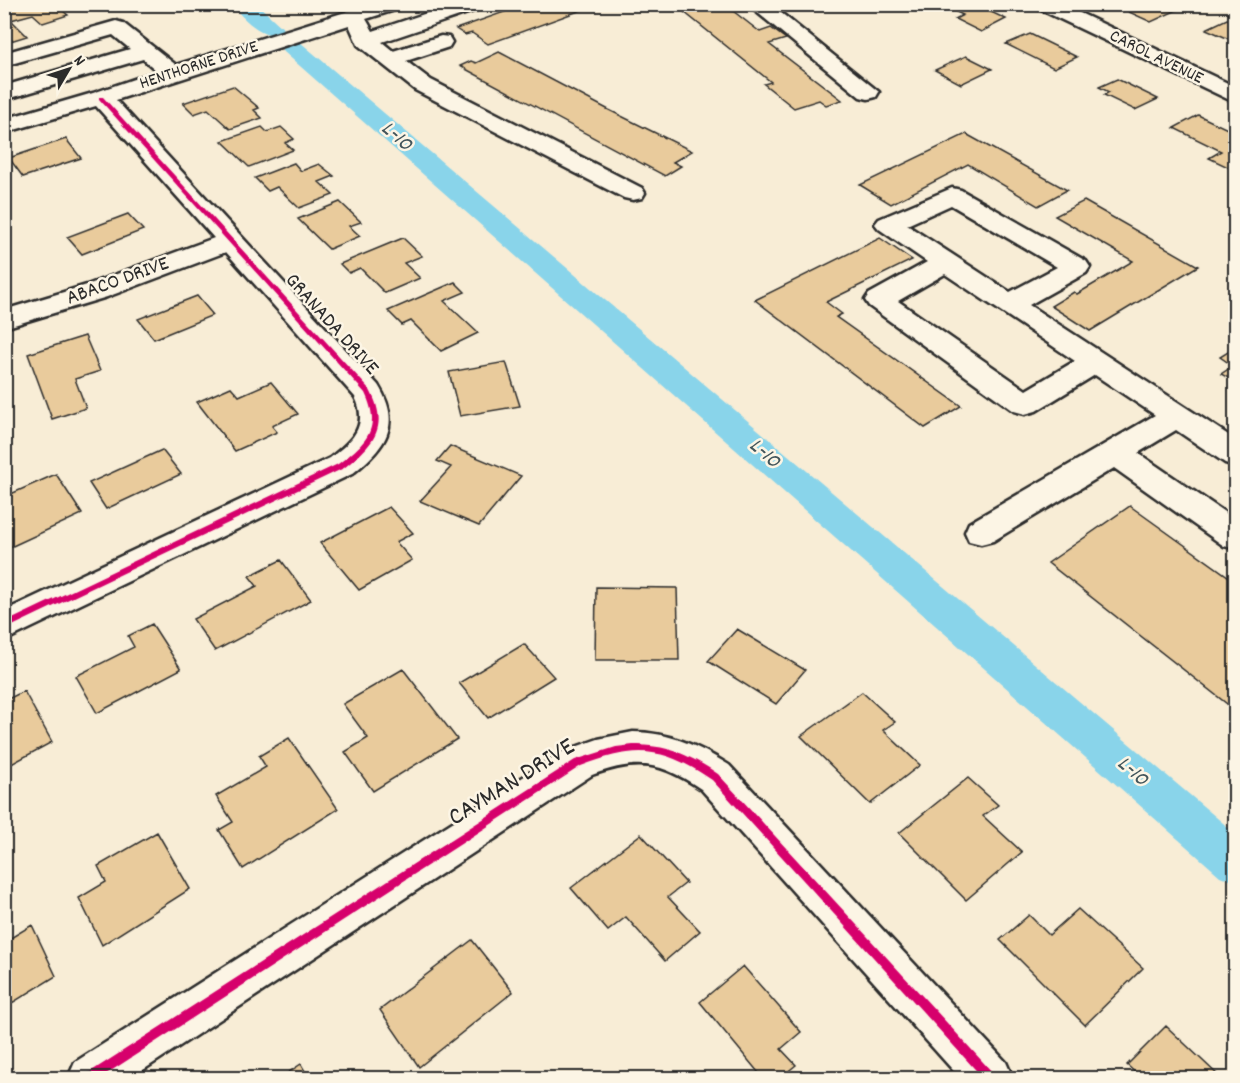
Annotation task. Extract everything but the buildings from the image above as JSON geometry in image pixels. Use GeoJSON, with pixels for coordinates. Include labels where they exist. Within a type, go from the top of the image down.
{"type":"FeatureCollection","features":[{"type":"Feature","properties":{"kind":"street","name":"HENTHORNE DRIVE"},"geometry":{"type":"LineString","coordinates":[[4,126],[101,98],[173,73],[394,4]]}},
{"type":"Feature","properties":{"kind":"street"},"geometry":{"type":"LineString","coordinates":[[366,40],[476,4]]}},
{"type":"Feature","properties":{"kind":"street"},"geometry":{"type":"LineString","coordinates":[[757,4],[868,92]]}},
{"type":"Feature","properties":{"kind":"street","name":"CAROL AVENUE"},"geometry":{"type":"LineString","coordinates":[[1044,4],[1236,96]]}},
{"type":"Feature","properties":{"kind":"street"},"geometry":{"type":"LineString","coordinates":[[356,17],[366,40],[423,85],[633,193]]}},
{"type":"Feature","properties":{"kind":"street"},"geometry":{"type":"LineString","coordinates":[[4,60],[116,27],[173,73]]}},
{"type":"Feature","properties":{"kind":"street"},"geometry":{"type":"LineString","coordinates":[[390,59],[441,42]]}},
{"type":"Feature","properties":{"kind":"street"},"geometry":{"type":"LineString","coordinates":[[4,93],[147,51]]}},
{"type":"Feature","properties":{"kind":"street","name":"GRANADA DRIVE"},"geometry":{"type":"LineString","coordinates":[[4,627],[341,466],[359,452],[372,437],[377,420],[375,404],[368,392],[101,98]]}},
{"type":"Feature","properties":{"kind":"street"},"geometry":{"type":"LineString","coordinates":[[1009,304],[1077,267],[952,195],[888,224],[1236,455]]}},
{"type":"Feature","properties":{"kind":"street","name":"ABACO DRIVE"},"geometry":{"type":"LineString","coordinates":[[4,319],[97,291],[231,241]]}},
{"type":"Feature","properties":{"kind":"street"},"geometry":{"type":"LineString","coordinates":[[946,262],[879,300],[1026,404],[1095,362]]}},
{"type":"Feature","properties":{"kind":"street"},"geometry":{"type":"LineString","coordinates":[[981,532],[1177,416]]}},
{"type":"Feature","properties":{"kind":"street"},"geometry":{"type":"LineString","coordinates":[[1115,453],[1236,537]]}},
{"type":"Feature","properties":{"kind":"street","name":"CAYMAN DRIVE"},"geometry":{"type":"LineString","coordinates":[[91,1078],[578,763],[604,753],[634,747],[663,749],[692,760],[716,777],[990,1078]]}},
{"type":"Feature","properties":{"kind":"waterway","name":"L-10"},"geometry":{"type":"LineString","coordinates":[[243,4],[274,30]]}},
{"type":"Feature","properties":{"kind":"waterway","name":"L-10"},"geometry":{"type":"LineString","coordinates":[[292,47],[1236,862]]}},
{"type":"Feature","properties":{"kind":"cycle path"},"geometry":{"type":"LineString","coordinates":[[4,627],[341,466],[367,442],[376,425],[374,404],[368,392],[101,98]]}},
{"type":"Feature","properties":{"kind":"cycle path"},"geometry":{"type":"LineString","coordinates":[[91,1078],[578,763],[633,748],[665,751],[697,765],[715,777],[990,1078]]}}]}
